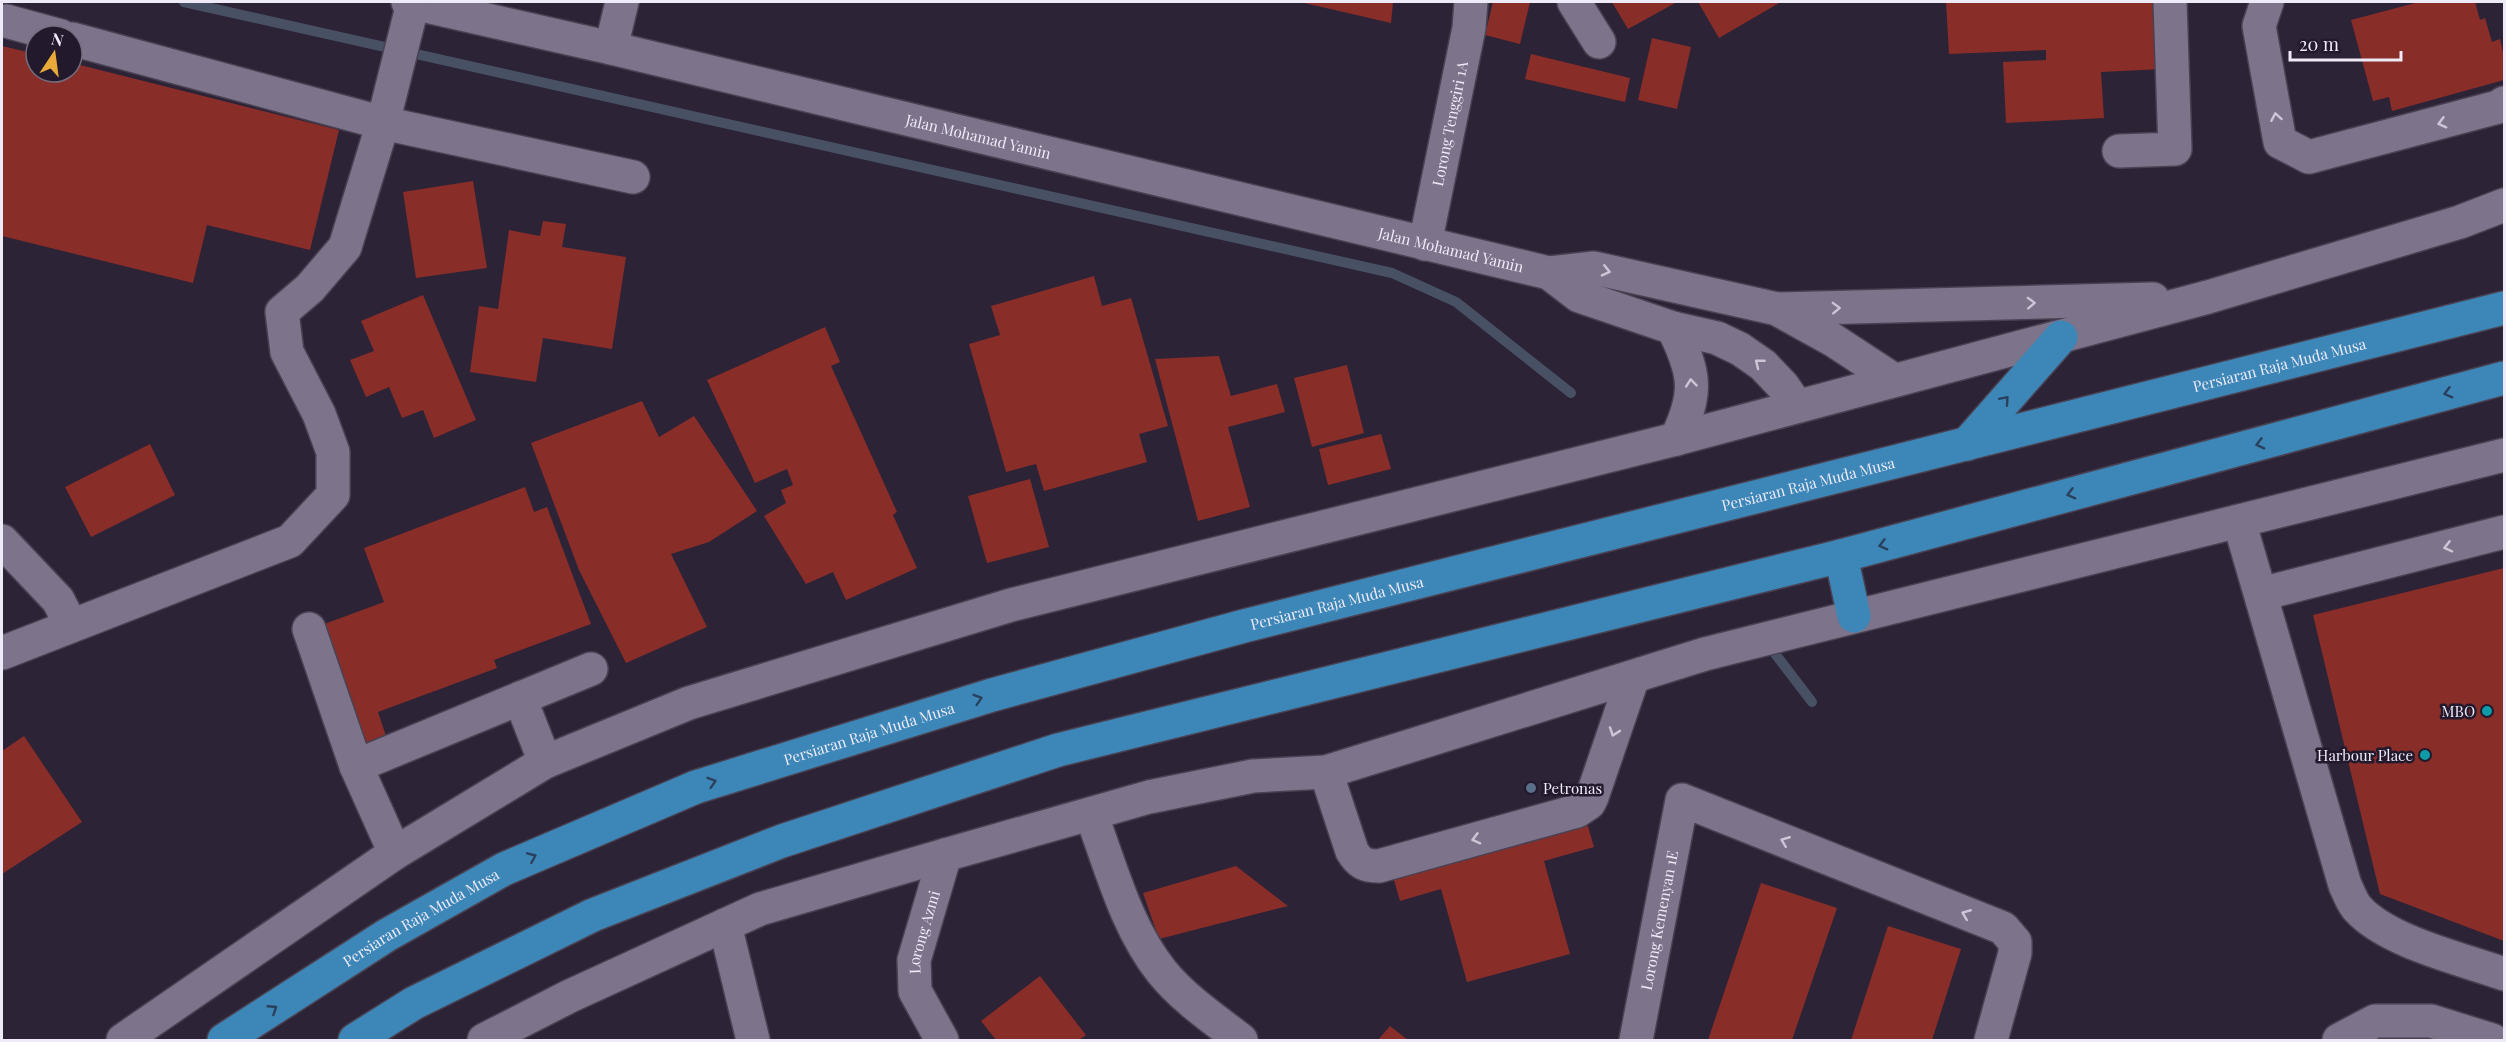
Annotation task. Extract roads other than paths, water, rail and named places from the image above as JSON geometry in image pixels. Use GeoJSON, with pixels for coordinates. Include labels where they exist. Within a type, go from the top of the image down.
{"type":"FeatureCollection","features":[{"type":"Feature","properties":{"kind":"main road","name":"Persiaran Raja Muda Musa"},"geometry":{"type":"LineString","coordinates":[[224,1041],[387,935],[504,869],[696,787],[992,695],[1244,626],[2505,308]]}},
{"type":"Feature","properties":{"kind":"main road"},"geometry":{"type":"LineString","coordinates":[[1967,444],[2061,337]]}},
{"type":"Feature","properties":{"kind":"main road"},"geometry":{"type":"LineString","coordinates":[[355,1041],[414,1003],[593,915],[782,841],[1047,754],[1842,556],[2505,378]]}},
{"type":"Feature","properties":{"kind":"main road"},"geometry":{"type":"LineString","coordinates":[[1842,556],[1854,616]]}},
{"type":"Feature","properties":{"kind":"street"},"geometry":{"type":"LineString","coordinates":[[2,652],[290,541],[333,495],[333,453],[319,414],[287,352],[282,312],[310,288],[345,247],[382,123],[410,2]]}},
{"type":"Feature","properties":{"kind":"street","name":"Jalan Mohamad Yamin"},"geometry":{"type":"LineString","coordinates":[[410,2],[1549,273],[1594,268],[1777,309],[1833,340],[1894,380]]}},
{"type":"Feature","properties":{"kind":"street"},"geometry":{"type":"LineString","coordinates":[[611,48],[622,2]]}},
{"type":"Feature","properties":{"kind":"street","name":"Lorong Tenggiri 1A"},"geometry":{"type":"LineString","coordinates":[[1425,244],[1469,28],[1471,2]]}},
{"type":"Feature","properties":{"kind":"street"},"geometry":{"type":"LineString","coordinates":[[1574,2],[1599,42]]}},
{"type":"Feature","properties":{"kind":"street"},"geometry":{"type":"LineString","coordinates":[[2120,152],[2175,149],[2170,2]]}},
{"type":"Feature","properties":{"kind":"street"},"geometry":{"type":"LineString","coordinates":[[2267,2],[2259,26],[2280,142],[2309,157],[2502,110]]}},
{"type":"Feature","properties":{"kind":"street"},"geometry":{"type":"LineString","coordinates":[[6,21],[24,26]]}},
{"type":"Feature","properties":{"kind":"street"},"geometry":{"type":"LineString","coordinates":[[84,42],[382,123],[633,177]]}},
{"type":"Feature","properties":{"kind":"street"},"geometry":{"type":"LineString","coordinates":[[123,1041],[395,853],[545,762],[689,703],[1011,605],[1676,439],[2208,297],[2460,222],[2505,205]]}},
{"type":"Feature","properties":{"kind":"street","name":"Jalan Mohamad Yamin"},"geometry":{"type":"LineString","coordinates":[[1549,273],[1579,296],[1673,327],[1717,338],[1740,349],[1770,372],[1797,406]]}},
{"type":"Feature","properties":{"kind":"street"},"geometry":{"type":"LineString","coordinates":[[1777,309],[2208,297]]}},
{"type":"Feature","properties":{"kind":"street"},"geometry":{"type":"LineString","coordinates":[[1673,327],[1688,358],[1692,393],[1687,417],[1676,439]]}},
{"type":"Feature","properties":{"kind":"street"},"geometry":{"type":"LineString","coordinates":[[484,1041],[570,996],[760,909],[945,855],[1149,797],[1253,776],[1326,772],[1705,654],[2505,455]]}},
{"type":"Feature","properties":{"kind":"street"},"geometry":{"type":"LineString","coordinates":[[2239,521],[2345,885],[2356,908],[2378,926],[2406,940],[2505,974]]}},
{"type":"Feature","properties":{"kind":"street"},"geometry":{"type":"LineString","coordinates":[[2261,594],[2505,532]]}},
{"type":"Feature","properties":{"kind":"street"},"geometry":{"type":"LineString","coordinates":[[2,541],[58,600],[71,625]]}},
{"type":"Feature","properties":{"kind":"street"},"geometry":{"type":"LineString","coordinates":[[309,629],[356,766],[395,853]]}},
{"type":"Feature","properties":{"kind":"street"},"geometry":{"type":"LineString","coordinates":[[356,766],[591,669]]}},
{"type":"Feature","properties":{"kind":"street"},"geometry":{"type":"LineString","coordinates":[[1326,772],[1352,851],[1357,861],[1367,866],[1379,866],[1577,811],[1589,803],[1592,797],[1633,677]]}},
{"type":"Feature","properties":{"kind":"street"},"geometry":{"type":"LineString","coordinates":[[520,698],[545,762]]}},
{"type":"Feature","properties":{"kind":"street","name":"Lorong Kemenyan 1E"},"geometry":{"type":"LineString","coordinates":[[1636,1041],[1682,800],[2003,928],[2015,942],[2015,953],[1991,1041]]}},
{"type":"Feature","properties":{"kind":"street"},"geometry":{"type":"LineString","coordinates":[[1091,814],[1125,908],[1145,947],[1162,972],[1182,994],[1241,1041]]}},
{"type":"Feature","properties":{"kind":"street","name":"Lorong Azmi"},"geometry":{"type":"LineString","coordinates":[[942,1041],[915,991],[914,960],[945,855]]}},
{"type":"Feature","properties":{"kind":"street"},"geometry":{"type":"LineString","coordinates":[[725,925],[753,1041]]}},
{"type":"Feature","properties":{"kind":"street"},"geometry":{"type":"LineString","coordinates":[[2339,1041],[2375,1021],[2431,1021],[2492,1041]]}},
{"type":"Feature","properties":{"kind":"waterway"},"geometry":{"type":"LineString","coordinates":[[184,2],[1392,273],[1456,302],[1571,393]]}},
{"type":"Feature","properties":{"kind":"waterway"},"geometry":{"type":"LineString","coordinates":[[1773,651],[1812,702]]}},
{"type":"Feature","properties":{"kind":"place","name":"MBO"},"geometry":{"type":"Point","coordinates":[2487,711]}},
{"type":"Feature","properties":{"kind":"place","name":"Harbour Place"},"geometry":{"type":"Point","coordinates":[2425,755]}},
{"type":"Feature","properties":{"kind":"place","name":"Petronas"},"geometry":{"type":"Point","coordinates":[1531,788]}}]}
